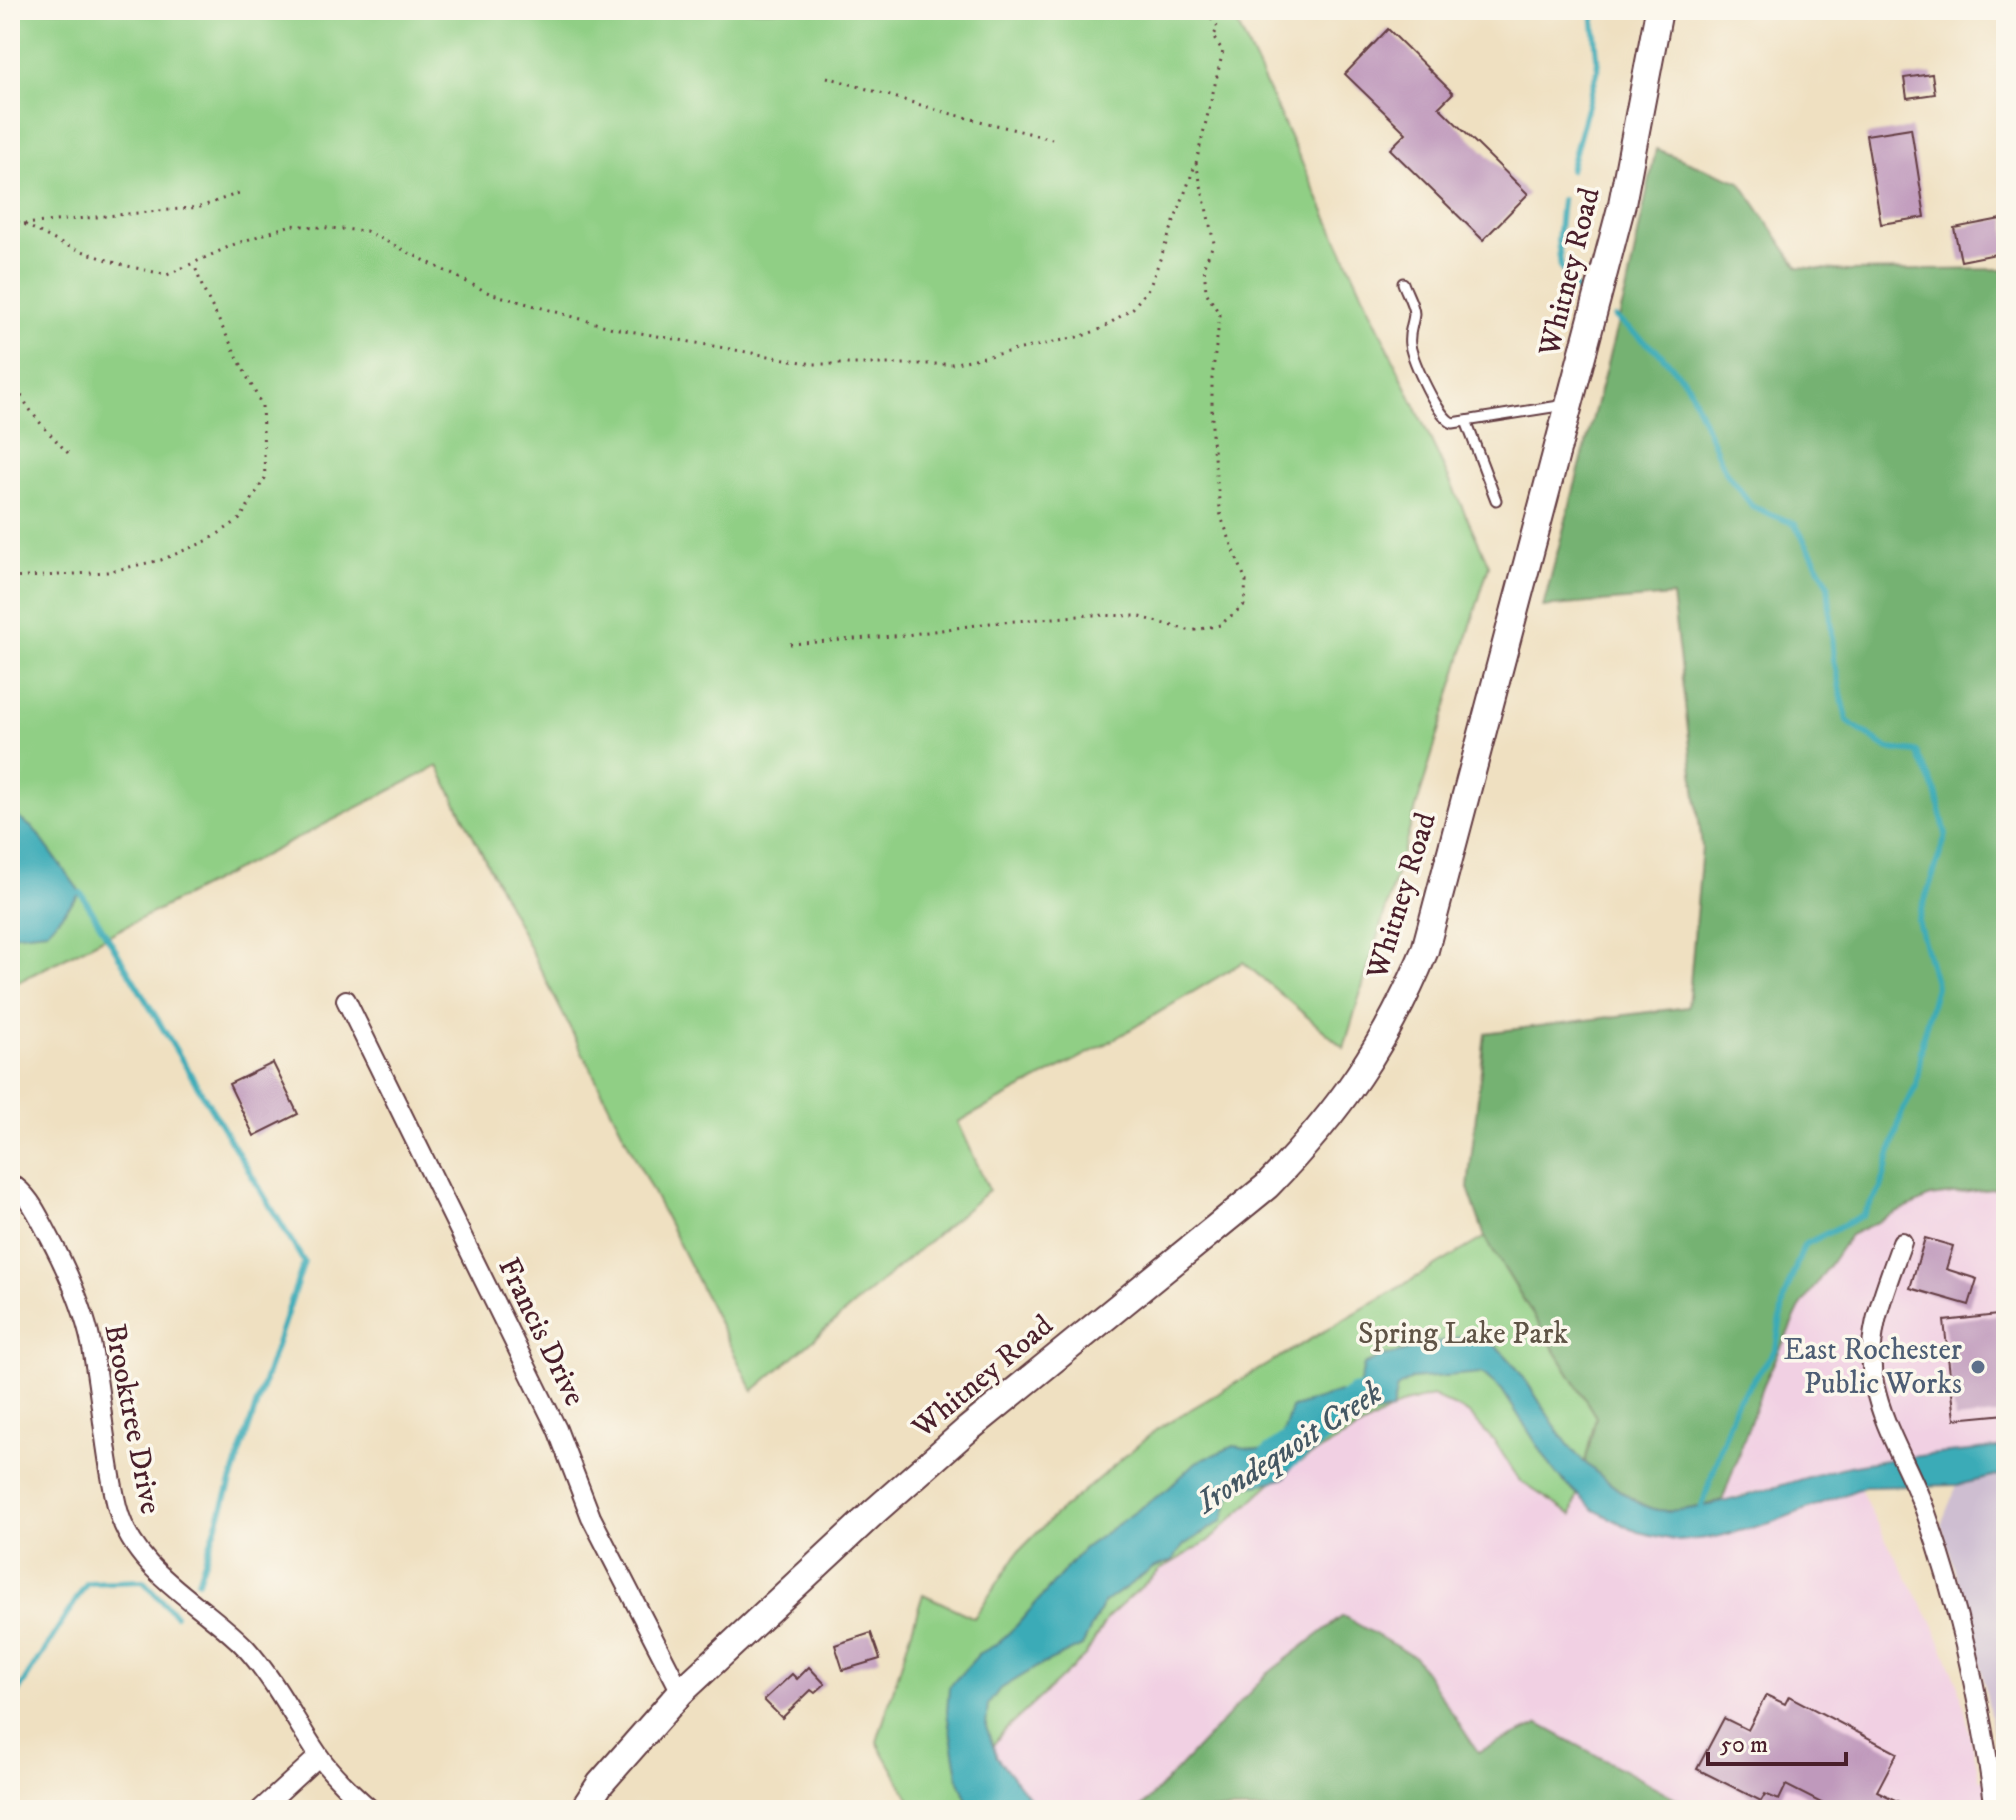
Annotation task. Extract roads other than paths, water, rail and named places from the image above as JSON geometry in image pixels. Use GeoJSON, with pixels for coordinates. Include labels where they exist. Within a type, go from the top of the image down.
{"type":"FeatureCollection","features":[{"type":"Feature","properties":{"kind":"main road","name":"Whitney Road"},"geometry":{"type":"LineString","coordinates":[[583,1810],[637,1740],[681,1692],[799,1580],[967,1430],[1267,1186],[1341,1104],[1377,1050],[1403,1002],[1425,950],[1622,204],[1659,10]]}},
{"type":"Feature","properties":{"kind":"street","name":"Francis Drive"},"geometry":{"type":"LineString","coordinates":[[346,1000],[557,1429],[591,1517],[681,1692]]}},
{"type":"Feature","properties":{"kind":"street","name":"Brooktree Drive"},"geometry":{"type":"LineString","coordinates":[[10,1183],[19,1188],[34,1207],[63,1262],[79,1302],[91,1342],[117,1505],[129,1540],[152,1568],[217,1620],[246,1649],[273,1681],[319,1756],[371,1810]]}},
{"type":"Feature","properties":{"kind":"street"},"geometry":{"type":"LineString","coordinates":[[1902,1242],[1873,1327],[1874,1383],[1896,1447],[1920,1499],[1953,1601],[1973,1679],[1995,1810]]}},
{"type":"Feature","properties":{"kind":"street"},"geometry":{"type":"LineString","coordinates":[[260,1810],[319,1756]]}},
{"type":"Feature","properties":{"kind":"lane"},"geometry":{"type":"LineString","coordinates":[[1403,283],[1414,313],[1409,330],[1411,348],[1442,417],[1453,423],[1569,405]]}},
{"type":"Feature","properties":{"kind":"lane"},"geometry":{"type":"LineString","coordinates":[[1466,421],[1496,500]]}},
{"type":"Feature","properties":{"kind":"water"},"geometry":{"type":"Polygon","coordinates":[[[10,812],[34,829],[81,893],[47,931],[10,935],[10,812]]]}},
{"type":"Feature","properties":{"kind":"water"},"geometry":{"type":"Polygon","coordinates":[[[1474,1333],[1506,1356],[1583,1461],[1626,1495],[1653,1509],[1670,1511],[1720,1503],[1849,1466],[2006,1447],[2006,1474],[1957,1485],[1864,1487],[1770,1523],[1716,1537],[1679,1541],[1638,1532],[1594,1510],[1556,1474],[1502,1390],[1482,1373],[1411,1379],[1397,1388],[1392,1410],[1314,1429],[1285,1478],[1233,1490],[1222,1521],[1184,1545],[1172,1561],[1153,1568],[1103,1604],[1082,1646],[1037,1667],[999,1690],[988,1705],[986,1727],[997,1757],[1039,1810],[971,1810],[959,1781],[947,1713],[949,1687],[979,1654],[997,1644],[1017,1625],[1084,1548],[1169,1488],[1196,1462],[1234,1446],[1271,1452],[1280,1443],[1291,1408],[1339,1392],[1351,1399],[1357,1396],[1364,1365],[1379,1358],[1474,1333]]]}},
{"type":"Feature","properties":{"kind":"waterway"},"geometry":{"type":"LineString","coordinates":[[1570,170],[1598,69],[1593,10]]}},
{"type":"Feature","properties":{"kind":"waterway"},"geometry":{"type":"LineString","coordinates":[[1562,200],[1558,241],[1561,268],[1579,293]]}},
{"type":"Feature","properties":{"kind":"waterway"},"geometry":{"type":"LineString","coordinates":[[1615,318],[1661,354],[1688,385],[1725,471],[1753,507],[1795,524],[1828,583],[1834,660],[1847,721],[1888,749],[1917,752],[1936,792],[1946,835],[1918,921],[1936,986],[1923,1036],[1916,1086],[1902,1112],[1881,1188],[1863,1215],[1804,1245],[1784,1298],[1776,1349],[1735,1405],[1700,1512]]}},
{"type":"Feature","properties":{"kind":"waterway"},"geometry":{"type":"LineString","coordinates":[[81,893],[304,1262],[198,1581]]}},
{"type":"Feature","properties":{"kind":"waterway","name":"Irondequoit Creek"},"geometry":{"type":"LineString","coordinates":[[1273,1461],[1357,1401]]}},
{"type":"Feature","properties":{"kind":"waterway"},"geometry":{"type":"LineString","coordinates":[[10,1704],[87,1583],[143,1581],[175,1615]]}},
{"type":"Feature","properties":{"kind":"place","name":"East Rochester Public Works"},"geometry":{"type":"Point","coordinates":[1978,1367]}},
{"type":"Feature","properties":{"kind":"park label","name":"Spring Lake Park"},"geometry":{"type":"Point","coordinates":[1463,1334]}}]}
